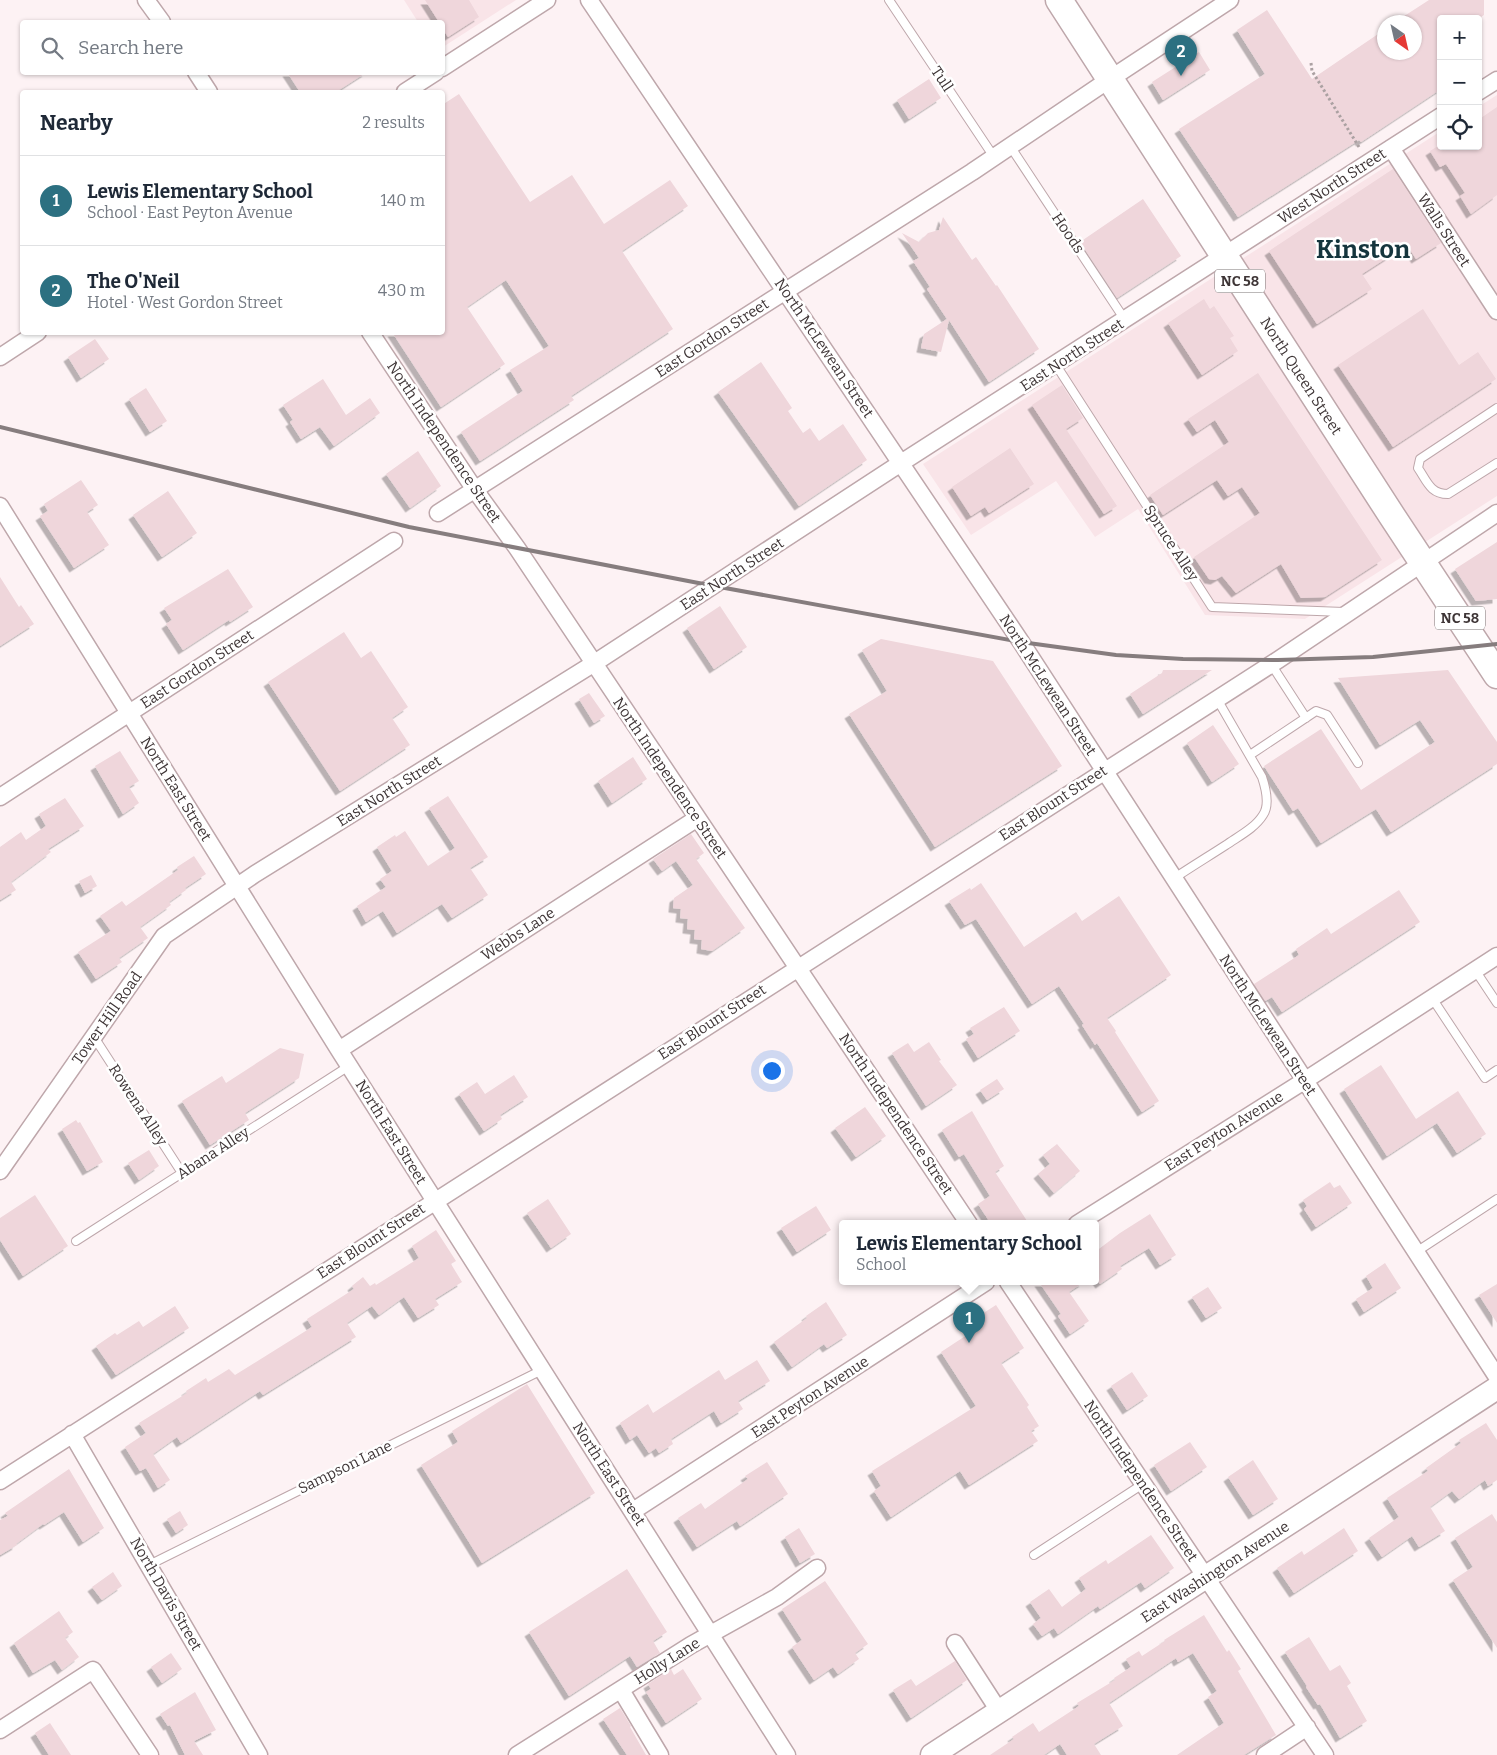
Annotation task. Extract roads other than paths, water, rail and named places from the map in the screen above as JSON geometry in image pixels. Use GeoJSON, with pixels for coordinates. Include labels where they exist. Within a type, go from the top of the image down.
{"type":"FeatureCollection","features":[{"type":"Feature","properties":{"kind":"main road","name":"North Queen Street"},"geometry":{"type":"LineString","coordinates":[[1059,0],[1223,256],[1497,675]]}},
{"type":"Feature","properties":{"kind":"street"},"geometry":{"type":"LineString","coordinates":[[146,0],[161,20]]}},
{"type":"Feature","properties":{"kind":"street"},"geometry":{"type":"LineString","coordinates":[[445,66],[547,0]]}},
{"type":"Feature","properties":{"kind":"street","name":"North McLewean Street"},"geometry":{"type":"LineString","coordinates":[[589,0],[1026,650],[1497,1377]]}},
{"type":"Feature","properties":{"kind":"street","name":"East Gordon Street"},"geometry":{"type":"LineString","coordinates":[[438,513],[994,157],[1230,0]]}},
{"type":"Feature","properties":{"kind":"street"},"geometry":{"type":"LineString","coordinates":[[198,75],[208,90]]}},
{"type":"Feature","properties":{"kind":"street"},"geometry":{"type":"LineString","coordinates":[[408,90],[431,75]]}},
{"type":"Feature","properties":{"kind":"street"},"geometry":{"type":"LineString","coordinates":[[1482,89],[1497,80]]}},
{"type":"Feature","properties":{"kind":"street","name":"West North Street"},"geometry":{"type":"LineString","coordinates":[[1223,256],[1437,119]]}},
{"type":"Feature","properties":{"kind":"street","name":"Walls Street"},"geometry":{"type":"LineString","coordinates":[[1391,148],[1497,311]]}},
{"type":"Feature","properties":{"kind":"street","name":"East North Street"},"geometry":{"type":"LineString","coordinates":[[236,887],[594,664],[901,463],[1223,256]]}},
{"type":"Feature","properties":{"kind":"street"},"geometry":{"type":"LineString","coordinates":[[0,357],[33,335]]}},
{"type":"Feature","properties":{"kind":"street","name":"North Independence Street"},"geometry":{"type":"LineString","coordinates":[[372,335],[475,490],[517,548],[966,1220]]}},
{"type":"Feature","properties":{"kind":"street","name":"North East Street"},"geometry":{"type":"LineString","coordinates":[[0,506],[236,887],[787,1755]]}},
{"type":"Feature","properties":{"kind":"street","name":"East Blount Street"},"geometry":{"type":"LineString","coordinates":[[0,1481],[1271,664],[1497,513]]}},
{"type":"Feature","properties":{"kind":"street","name":"East Gordon Street"},"geometry":{"type":"LineString","coordinates":[[0,797],[394,541]]}},
{"type":"Feature","properties":{"kind":"street","name":"Webbs Lane"},"geometry":{"type":"LineString","coordinates":[[339,1050],[696,818]]}},
{"type":"Feature","properties":{"kind":"street","name":"Tower Hill Road"},"geometry":{"type":"LineString","coordinates":[[0,1171],[164,936],[236,887]]}},
{"type":"Feature","properties":{"kind":"street","name":"East Peyton Avenue"},"geometry":{"type":"LineString","coordinates":[[1083,1220],[1304,1081],[1497,956]]}},
{"type":"Feature","properties":{"kind":"street","name":"East Peyton Avenue"},"geometry":{"type":"LineString","coordinates":[[633,1511],[981,1285]]}},
{"type":"Feature","properties":{"kind":"street","name":"North Independence Street"},"geometry":{"type":"LineString","coordinates":[[1010,1285],[1325,1755]]}},
{"type":"Feature","properties":{"kind":"street","name":"East Washington Avenue"},"geometry":{"type":"LineString","coordinates":[[932,1755],[1497,1388]]}},
{"type":"Feature","properties":{"kind":"street","name":"North Davis Street"},"geometry":{"type":"LineString","coordinates":[[72,1434],[259,1755]]}},
{"type":"Feature","properties":{"kind":"street","name":"Holly Lane"},"geometry":{"type":"LineString","coordinates":[[517,1755],[711,1634],[777,1597],[817,1568]]}},
{"type":"Feature","properties":{"kind":"street"},"geometry":{"type":"LineString","coordinates":[[955,1643],[999,1711]]}},
{"type":"Feature","properties":{"kind":"street"},"geometry":{"type":"LineString","coordinates":[[0,1730],[93,1670],[150,1755]]}},
{"type":"Feature","properties":{"kind":"street"},"geometry":{"type":"LineString","coordinates":[[620,1690],[660,1755]]}},
{"type":"Feature","properties":{"kind":"street"},"geometry":{"type":"LineString","coordinates":[[1265,1755],[1307,1727]]}},
{"type":"Feature","properties":{"kind":"lane","name":"Tull"},"geometry":{"type":"LineString","coordinates":[[889,0],[994,157]]}},
{"type":"Feature","properties":{"kind":"lane","name":"Hoods"},"geometry":{"type":"LineString","coordinates":[[1010,146],[1125,320]]}},
{"type":"Feature","properties":{"kind":"lane","name":"Spruce Alley"},"geometry":{"type":"LineString","coordinates":[[1056,365],[1212,607],[1348,612]]}},
{"type":"Feature","properties":{"kind":"lane"},"geometry":{"type":"LineString","coordinates":[[1497,408],[1420,459],[1418,468],[1433,490],[1438,494],[1448,494],[1497,463]]}},
{"type":"Feature","properties":{"kind":"lane"},"geometry":{"type":"LineString","coordinates":[[1271,664],[1306,718]]}},
{"type":"Feature","properties":{"kind":"lane"},"geometry":{"type":"LineString","coordinates":[[1173,879],[1244,833],[1256,824],[1264,814],[1267,801],[1262,777],[1217,698]]}},
{"type":"Feature","properties":{"kind":"lane"},"geometry":{"type":"LineString","coordinates":[[1250,755],[1316,711],[1327,715],[1358,763]]}},
{"type":"Feature","properties":{"kind":"lane"},"geometry":{"type":"LineString","coordinates":[[1475,970],[1497,1003]]}},
{"type":"Feature","properties":{"kind":"lane"},"geometry":{"type":"LineString","coordinates":[[1432,998],[1485,1078],[1497,1070]]}},
{"type":"Feature","properties":{"kind":"lane","name":"Rowena Alley"},"geometry":{"type":"LineString","coordinates":[[94,1037],[182,1173]]}},
{"type":"Feature","properties":{"kind":"lane","name":"Abana Alley"},"geometry":{"type":"LineString","coordinates":[[76,1241],[349,1066]]}},
{"type":"Feature","properties":{"kind":"lane"},"geometry":{"type":"LineString","coordinates":[[1416,1252],[1497,1198]]}},
{"type":"Feature","properties":{"kind":"lane","name":"Sampson Lane"},"geometry":{"type":"LineString","coordinates":[[149,1565],[542,1370]]}},
{"type":"Feature","properties":{"kind":"lane"},"geometry":{"type":"LineString","coordinates":[[1034,1555],[1143,1484]]}},
{"type":"Feature","properties":{"kind":"railway"},"geometry":{"type":"LineString","coordinates":[[0,427],[409,527],[714,586],[1021,642],[1116,655],[1183,659],[1278,660],[1373,657],[1497,644]]}},
{"type":"Feature","properties":{"kind":"place","name":"The O'Neil"},"geometry":{"type":"Point","coordinates":[1181,76]}},
{"type":"Feature","properties":{"kind":"place","name":"Lewis Elementary School"},"geometry":{"type":"Point","coordinates":[969,1343]}},
{"type":"Feature","properties":{"kind":"district","name":"Kinston"},"geometry":{"type":"Point","coordinates":[1363,250]}}]}
